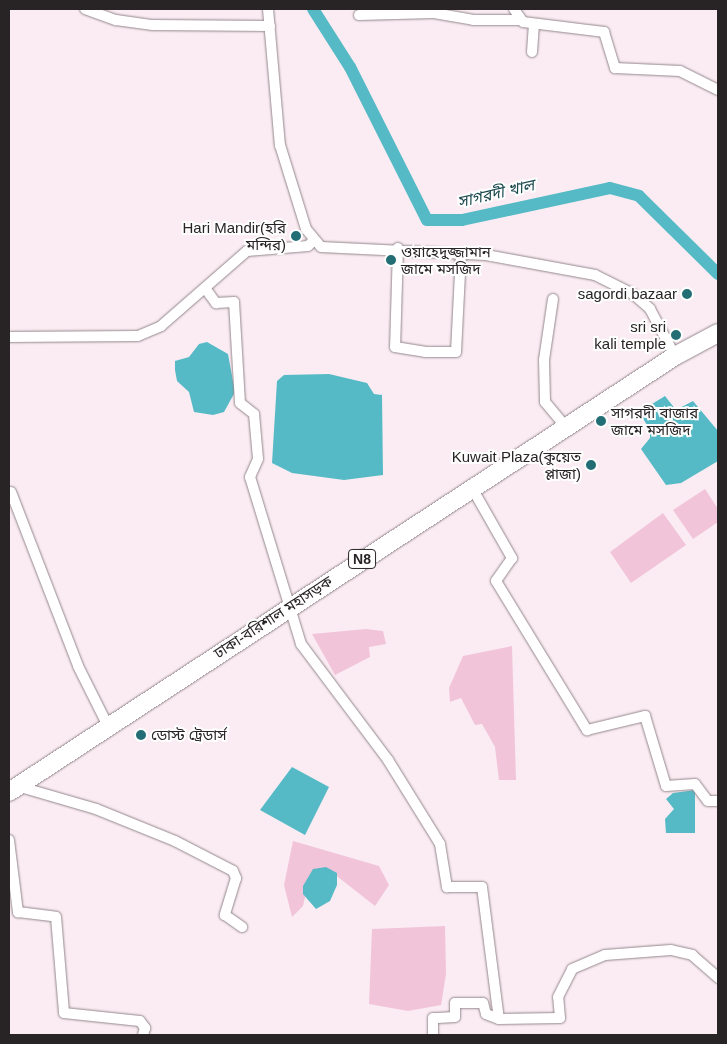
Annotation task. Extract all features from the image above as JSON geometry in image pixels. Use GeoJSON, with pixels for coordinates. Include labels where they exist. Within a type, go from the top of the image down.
{"type":"FeatureCollection","features":[{"type":"Feature","properties":{"kind":"highway","name":"ঢাকা-বরিশাল মহাসড়ক"},"geometry":{"type":"LineString","coordinates":[[13,789],[675,356],[718,333]]}},
{"type":"Feature","properties":{"kind":"street"},"geometry":{"type":"LineString","coordinates":[[85,9],[116,20],[152,25],[270,26]]}},
{"type":"Feature","properties":{"kind":"street"},"geometry":{"type":"LineString","coordinates":[[268,9],[280,145],[306,229],[321,247],[398,248],[462,253],[548,264],[595,275],[625,289],[650,309],[675,356]]}},
{"type":"Feature","properties":{"kind":"street"},"geometry":{"type":"LineString","coordinates":[[514,9],[521,20]]}},
{"type":"Feature","properties":{"kind":"street"},"geometry":{"type":"LineString","coordinates":[[359,15],[434,13],[473,20],[521,20],[534,24],[604,32],[615,68],[680,71],[718,90]]}},
{"type":"Feature","properties":{"kind":"street"},"geometry":{"type":"LineString","coordinates":[[532,52],[534,24]]}},
{"type":"Feature","properties":{"kind":"street"},"geometry":{"type":"LineString","coordinates":[[9,337],[138,336],[161,326],[247,251],[308,246],[314,240]]}},
{"type":"Feature","properties":{"kind":"street"},"geometry":{"type":"LineString","coordinates":[[398,248],[395,347],[425,352],[456,352],[462,253]]}},
{"type":"Feature","properties":{"kind":"street"},"geometry":{"type":"LineString","coordinates":[[205,288],[216,303],[234,302],[240,403],[254,414],[258,459],[250,478],[287,608],[301,644],[325,682],[388,760],[440,844],[447,887],[482,887],[499,1020]]}},
{"type":"Feature","properties":{"kind":"street"},"geometry":{"type":"LineString","coordinates":[[553,299],[544,360],[545,402],[566,427]]}},
{"type":"Feature","properties":{"kind":"street"},"geometry":{"type":"LineString","coordinates":[[472,488],[512,558],[496,580],[587,730],[646,716],[666,786],[695,784],[708,801],[718,801]]}},
{"type":"Feature","properties":{"kind":"street"},"geometry":{"type":"LineString","coordinates":[[11,492],[78,666],[108,726]]}},
{"type":"Feature","properties":{"kind":"street"},"geometry":{"type":"LineString","coordinates":[[13,789],[122,820],[233,871],[236,878],[225,915],[242,927]]}},
{"type":"Feature","properties":{"kind":"street"},"geometry":{"type":"LineString","coordinates":[[9,840],[18,912],[56,917],[64,1013],[140,1021],[143,1035]]}},
{"type":"Feature","properties":{"kind":"street"},"geometry":{"type":"LineString","coordinates":[[433,1035],[433,1018],[455,1017],[455,1003],[483,1003],[486,1014],[499,1020],[560,1018],[558,997],[572,969],[605,955],[671,950],[692,956],[718,978]]}},
{"type":"Feature","properties":{"kind":"shaded area"},"geometry":{"type":"Polygon","coordinates":[[[705,489],[718,509],[718,522],[693,539],[673,510],[705,489]]]}},
{"type":"Feature","properties":{"kind":"shaded area"},"geometry":{"type":"Polygon","coordinates":[[[663,513],[686,545],[631,583],[610,552],[663,513]]]}},
{"type":"Feature","properties":{"kind":"shaded area"},"geometry":{"type":"Polygon","coordinates":[[[366,629],[383,631],[386,644],[369,647],[370,657],[335,675],[312,634],[366,629]]]}},
{"type":"Feature","properties":{"kind":"shaded area"},"geometry":{"type":"Polygon","coordinates":[[[512,646],[516,780],[499,780],[495,747],[482,724],[475,725],[461,698],[450,702],[449,688],[463,656],[512,646]]]}},
{"type":"Feature","properties":{"kind":"shaded area"},"geometry":{"type":"Polygon","coordinates":[[[293,841],[379,866],[389,885],[375,906],[329,870],[309,880],[303,906],[292,917],[284,885],[293,841]]]}},
{"type":"Feature","properties":{"kind":"shaded area"},"geometry":{"type":"Polygon","coordinates":[[[445,926],[446,974],[441,1005],[408,1011],[369,1004],[372,929],[445,926]]]}},
{"type":"Feature","properties":{"kind":"water"},"geometry":{"type":"Polygon","coordinates":[[[207,342],[228,354],[235,392],[224,412],[213,415],[194,412],[189,392],[177,381],[175,370],[175,361],[189,357],[199,344],[207,342]]]}},
{"type":"Feature","properties":{"kind":"water"},"geometry":{"type":"Polygon","coordinates":[[[329,374],[367,383],[374,394],[382,395],[383,475],[344,480],[292,473],[272,463],[277,381],[284,375],[329,374]]]}},
{"type":"Feature","properties":{"kind":"water"},"geometry":{"type":"Polygon","coordinates":[[[665,396],[676,410],[693,401],[718,431],[718,461],[681,483],[666,485],[641,449],[650,438],[650,430],[639,412],[665,396]]]}},
{"type":"Feature","properties":{"kind":"water"},"geometry":{"type":"Polygon","coordinates":[[[292,767],[329,787],[305,835],[260,810],[292,767]]]}},
{"type":"Feature","properties":{"kind":"water"},"geometry":{"type":"Polygon","coordinates":[[[695,790],[695,833],[666,833],[665,819],[674,809],[666,799],[673,793],[695,790]]]}},
{"type":"Feature","properties":{"kind":"water"},"geometry":{"type":"Polygon","coordinates":[[[326,867],[337,873],[337,885],[330,901],[316,909],[303,894],[303,886],[313,869],[326,867]]]}},
{"type":"Feature","properties":{"kind":"waterway","name":"সাগরদী খাল"},"geometry":{"type":"LineString","coordinates":[[313,9],[350,67],[427,220],[462,220],[610,188],[639,196],[718,274]]}},
{"type":"Feature","properties":{"kind":"place","name":"Hari Mandir(হরি মন্দির)"},"geometry":{"type":"Point","coordinates":[296,236]}},
{"type":"Feature","properties":{"kind":"place","name":"ওয়াহেদুজ্জামান জামে মসজিদ"},"geometry":{"type":"Point","coordinates":[391,260]}},
{"type":"Feature","properties":{"kind":"place","name":"sagordi bazaar"},"geometry":{"type":"Point","coordinates":[687,294]}},
{"type":"Feature","properties":{"kind":"place","name":"sri sri kali temple"},"geometry":{"type":"Point","coordinates":[676,335]}},
{"type":"Feature","properties":{"kind":"place","name":"সাগরদী বাজার জামে মসজিদ"},"geometry":{"type":"Point","coordinates":[601,421]}},
{"type":"Feature","properties":{"kind":"place","name":"Kuwait Plaza(কুয়েত প্লাজা)"},"geometry":{"type":"Point","coordinates":[591,465]}},
{"type":"Feature","properties":{"kind":"place","name":"ডোস্ট ট্রেডার্স"},"geometry":{"type":"Point","coordinates":[141,735]}}]}
